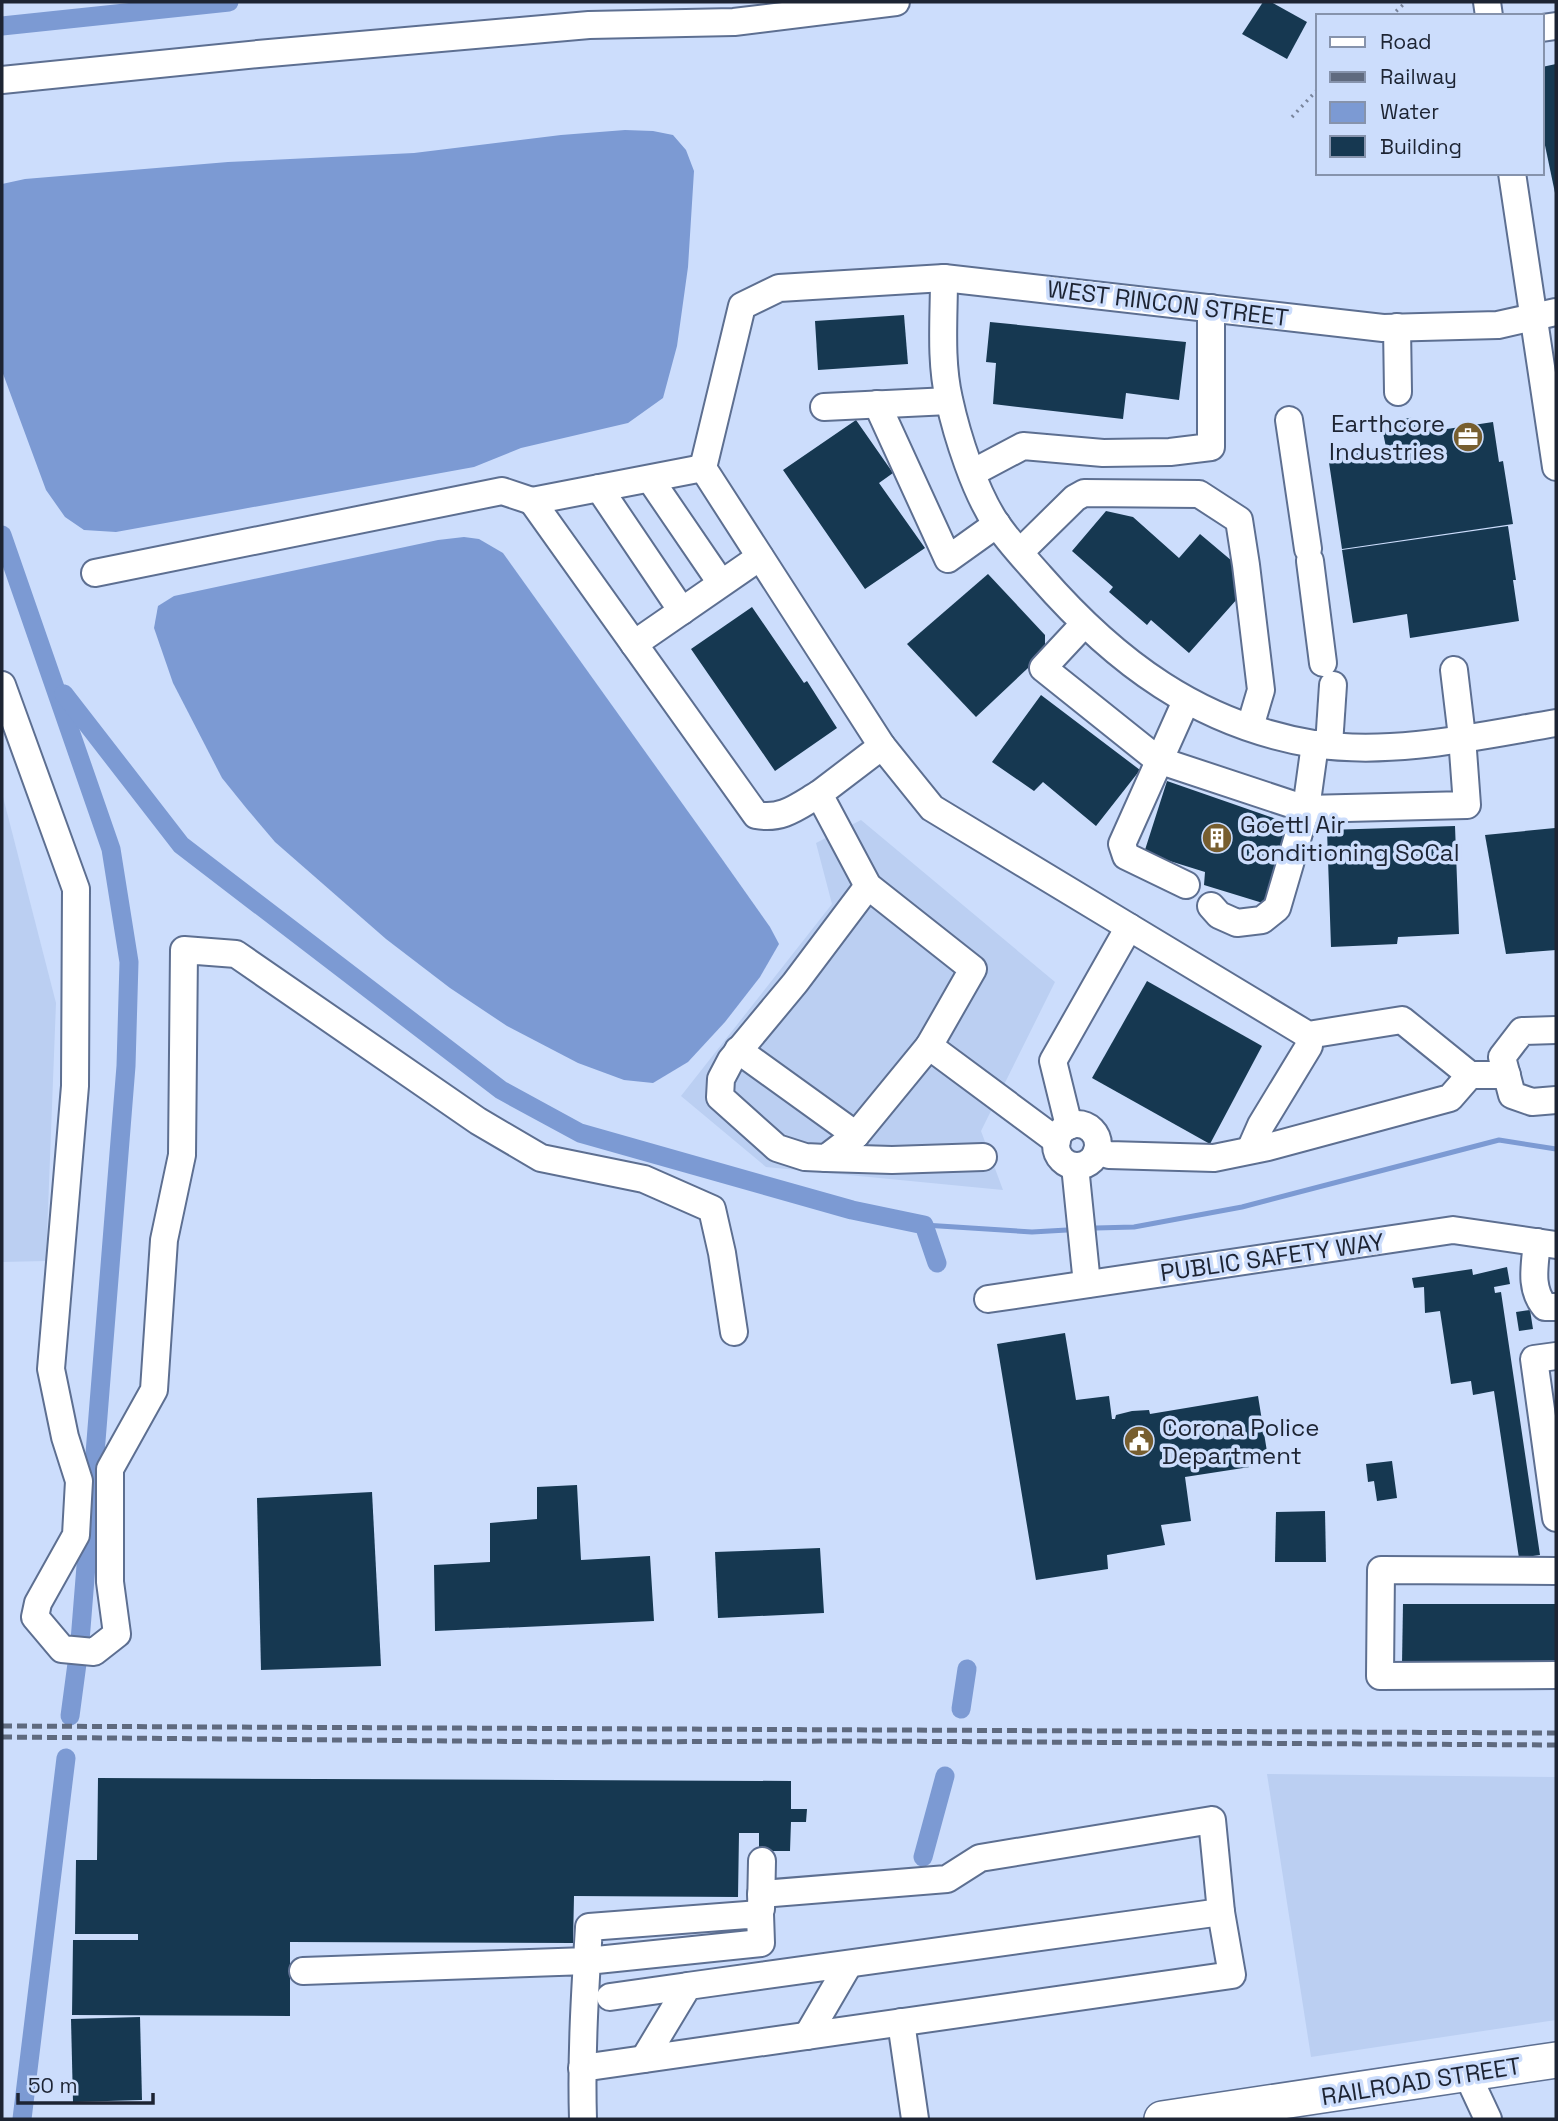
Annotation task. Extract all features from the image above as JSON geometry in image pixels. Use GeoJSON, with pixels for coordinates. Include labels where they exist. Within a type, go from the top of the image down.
{"type":"FeatureCollection","features":[{"type":"Feature","properties":{"kind":"main road","name":"RAILROAD STREET"},"geometry":{"type":"LineString","coordinates":[[1162,2119],[1556,2060]]}},
{"type":"Feature","properties":{"kind":"street"},"geometry":{"type":"LineString","coordinates":[[2,80],[589,25],[734,22],[896,2]]}},
{"type":"Feature","properties":{"kind":"street"},"geometry":{"type":"LineString","coordinates":[[1512,175],[1544,315],[1556,467]]}},
{"type":"Feature","properties":{"kind":"street"},"geometry":{"type":"LineString","coordinates":[[944,278],[944,374],[949,401],[972,473],[997,524],[1084,624],[1161,687],[1217,716],[1250,727],[1322,744],[1400,746],[1556,723]]}},
{"type":"Feature","properties":{"kind":"street","name":"WEST RINCON STREET"},"geometry":{"type":"LineString","coordinates":[[703,468],[742,306],[779,288],[944,278],[1383,328],[1498,325],[1544,315]]}},
{"type":"Feature","properties":{"kind":"street"},"geometry":{"type":"LineString","coordinates":[[972,473],[1023,446],[1103,453],[1170,452],[1211,447],[1211,308]]}},
{"type":"Feature","properties":{"kind":"street"},"geometry":{"type":"LineString","coordinates":[[1397,327],[1398,392]]}},
{"type":"Feature","properties":{"kind":"street"},"geometry":{"type":"LineString","coordinates":[[824,407],[949,401]]}},
{"type":"Feature","properties":{"kind":"street"},"geometry":{"type":"LineString","coordinates":[[877,404],[948,559],[997,524]]}},
{"type":"Feature","properties":{"kind":"street"},"geometry":{"type":"LineString","coordinates":[[1211,906],[1219,915],[1237,923],[1262,920],[1277,908],[1322,744],[1328,674],[1289,420]]}},
{"type":"Feature","properties":{"kind":"street"},"geometry":{"type":"LineString","coordinates":[[95,573],[502,491],[532,501],[703,468],[883,746],[932,808],[1308,1035],[1402,1020],[1470,1075],[1507,1075]]}},
{"type":"Feature","properties":{"kind":"street"},"geometry":{"type":"LineString","coordinates":[[650,479],[721,583]]}},
{"type":"Feature","properties":{"kind":"street"},"geometry":{"type":"LineString","coordinates":[[598,488],[682,611]]}},
{"type":"Feature","properties":{"kind":"street"},"geometry":{"type":"LineString","coordinates":[[1020,552],[1075,498],[1084,493],[1199,494],[1238,520],[1261,690],[1250,727]]}},
{"type":"Feature","properties":{"kind":"street"},"geometry":{"type":"LineString","coordinates":[[532,501],[756,815],[771,818],[790,811],[819,794],[883,746]]}},
{"type":"Feature","properties":{"kind":"street"},"geometry":{"type":"LineString","coordinates":[[634,644],[760,556]]}},
{"type":"Feature","properties":{"kind":"street"},"geometry":{"type":"LineString","coordinates":[[1084,624],[1043,668],[1158,760],[1306,809],[1467,805],[1454,670]]}},
{"type":"Feature","properties":{"kind":"street"},"geometry":{"type":"LineString","coordinates":[[2,685],[76,889],[75,1086],[51,1369],[65,1437],[79,1481],[79,1494],[76,1535],[38,1603],[35,1617],[62,1648],[94,1653],[117,1634],[110,1582],[110,1469],[154,1390],[164,1240],[182,1155],[184,950],[236,954],[478,1121],[541,1158],[644,1179],[712,1209],[734,1332]]}},
{"type":"Feature","properties":{"kind":"street"},"geometry":{"type":"LineString","coordinates":[[1186,701],[1122,844],[1126,856],[1186,885]]}},
{"type":"Feature","properties":{"kind":"street"},"geometry":{"type":"LineString","coordinates":[[819,794],[868,886],[973,969],[929,1046],[856,1135],[826,1158]]}},
{"type":"Feature","properties":{"kind":"street"},"geometry":{"type":"LineString","coordinates":[[868,886],[795,983],[738,1050],[721,1079],[720,1097],[777,1148],[805,1157],[892,1160],[983,1157]]}},
{"type":"Feature","properties":{"kind":"street"},"geometry":{"type":"LineString","coordinates":[[1063,1133],[1083,1125],[1089,1127],[1097,1138],[1097,1151],[1089,1163],[1075,1166],[1058,1155],[1063,1133],[1053,1060],[1129,927]]}},
{"type":"Feature","properties":{"kind":"street"},"geometry":{"type":"LineString","coordinates":[[1556,1030],[1522,1031],[1502,1057],[1512,1095],[1532,1102],[1556,1100]]}},
{"type":"Feature","properties":{"kind":"street"},"geometry":{"type":"LineString","coordinates":[[1250,1150],[1261,1125],[1309,1046],[1308,1035]]}},
{"type":"Feature","properties":{"kind":"street"},"geometry":{"type":"LineString","coordinates":[[929,1046],[1063,1133]]}},
{"type":"Feature","properties":{"kind":"street"},"geometry":{"type":"LineString","coordinates":[[738,1050],[856,1135]]}},
{"type":"Feature","properties":{"kind":"street"},"geometry":{"type":"LineString","coordinates":[[1097,1151],[1109,1155],[1214,1158],[1450,1098],[1470,1075]]}},
{"type":"Feature","properties":{"kind":"street"},"geometry":{"type":"LineString","coordinates":[[1075,1166],[1087,1284]]}},
{"type":"Feature","properties":{"kind":"street","name":"PUBLIC SAFETY WAY"},"geometry":{"type":"LineString","coordinates":[[988,1299],[1453,1230],[1547,1244]]}},
{"type":"Feature","properties":{"kind":"street"},"geometry":{"type":"LineString","coordinates":[[1547,1244],[1534,1287],[1537,1297],[1545,1307],[1556,1307]]}},
{"type":"Feature","properties":{"kind":"street"},"geometry":{"type":"LineString","coordinates":[[1556,1356],[1534,1359],[1556,1518]]}},
{"type":"Feature","properties":{"kind":"street"},"geometry":{"type":"LineString","coordinates":[[1556,1571],[1381,1570],[1380,1676],[1556,1675]]}},
{"type":"Feature","properties":{"kind":"street"},"geometry":{"type":"LineString","coordinates":[[583,2068],[1232,1975],[1221,1912],[1212,1819],[980,1857],[947,1879],[757,1908],[589,1927],[583,2068],[583,2119]]}},
{"type":"Feature","properties":{"kind":"street"},"geometry":{"type":"LineString","coordinates":[[303,1971],[587,1961],[761,1943],[757,1908],[762,1861]]}},
{"type":"Feature","properties":{"kind":"street"},"geometry":{"type":"LineString","coordinates":[[610,1997],[1221,1912]]}},
{"type":"Feature","properties":{"kind":"street"},"geometry":{"type":"LineString","coordinates":[[807,2035],[849,1964]]}},
{"type":"Feature","properties":{"kind":"street"},"geometry":{"type":"LineString","coordinates":[[644,2059],[688,1986]]}},
{"type":"Feature","properties":{"kind":"street"},"geometry":{"type":"LineString","coordinates":[[901,2022],[915,2119]]}},
{"type":"Feature","properties":{"kind":"street"},"geometry":{"type":"LineString","coordinates":[[1467,2074],[1488,2119]]}},
{"type":"Feature","properties":{"kind":"path"},"geometry":{"type":"LineString","coordinates":[[1393,14],[1406,2]]}},
{"type":"Feature","properties":{"kind":"path"},"geometry":{"type":"LineString","coordinates":[[1292,117],[1316,91]]}},
{"type":"Feature","properties":{"kind":"shaded area"},"geometry":{"type":"Polygon","coordinates":[[[2,793],[56,1003],[46,1261],[2,1262],[2,793]]]}},
{"type":"Feature","properties":{"kind":"shaded area"},"geometry":{"type":"Polygon","coordinates":[[[861,820],[1055,982],[981,1131],[1003,1190],[766,1167],[681,1096],[832,904],[816,843],[861,820]]]}},
{"type":"Feature","properties":{"kind":"shaded area"},"geometry":{"type":"Polygon","coordinates":[[[1267,1774],[1556,1777],[1556,2020],[1311,2057],[1267,1774]]]}},
{"type":"Feature","properties":{"kind":"water"},"geometry":{"type":"Polygon","coordinates":[[[625,130],[673,135],[686,150],[694,171],[688,267],[677,346],[663,398],[628,423],[521,448],[474,467],[116,532],[84,530],[65,517],[46,490],[2,371],[2,184],[25,179],[228,162],[414,153],[625,130]]]}},
{"type":"Feature","properties":{"kind":"water"},"geometry":{"type":"Polygon","coordinates":[[[464,537],[479,539],[503,553],[770,927],[779,944],[760,977],[725,1022],[688,1062],[653,1083],[624,1080],[578,1063],[507,1026],[450,988],[386,939],[275,842],[222,778],[173,683],[154,628],[158,606],[174,596],[438,540],[464,537]]]}},
{"type":"Feature","properties":{"kind":"building"},"geometry":{"type":"Polygon","coordinates":[[[1263,2],[1271,2],[1307,22],[1287,59],[1242,34],[1263,2]]]}},
{"type":"Feature","properties":{"kind":"building"},"geometry":{"type":"Polygon","coordinates":[[[1556,64],[1556,193],[1544,141],[1544,67],[1556,64]]]}},
{"type":"Feature","properties":{"kind":"building"},"geometry":{"type":"Polygon","coordinates":[[[904,315],[908,364],[818,370],[815,321],[904,315]]]}},
{"type":"Feature","properties":{"kind":"building"},"geometry":{"type":"Polygon","coordinates":[[[990,322],[1186,342],[1179,400],[1126,393],[1123,419],[993,404],[996,363],[986,362],[990,322]]]}},
{"type":"Feature","properties":{"kind":"building"},"geometry":{"type":"Polygon","coordinates":[[[1415,417],[1416,426],[1433,423],[1434,431],[1493,422],[1499,462],[1503,461],[1513,524],[1342,549],[1328,456],[1386,447],[1381,423],[1415,417]]]}},
{"type":"Feature","properties":{"kind":"building"},"geometry":{"type":"Polygon","coordinates":[[[856,420],[893,473],[879,483],[925,548],[865,589],[783,470],[856,420]]]}},
{"type":"Feature","properties":{"kind":"building"},"geometry":{"type":"Polygon","coordinates":[[[1106,511],[1133,517],[1179,558],[1200,534],[1232,561],[1238,598],[1189,653],[1151,620],[1147,625],[1109,592],[1113,587],[1072,551],[1106,511]]]}},
{"type":"Feature","properties":{"kind":"building"},"geometry":{"type":"Polygon","coordinates":[[[1508,526],[1519,621],[1410,638],[1407,614],[1353,623],[1342,550],[1508,526]]]}},
{"type":"Feature","properties":{"kind":"building"},"geometry":{"type":"Polygon","coordinates":[[[988,574],[1045,635],[1045,652],[976,717],[907,644],[988,574]]]}},
{"type":"Feature","properties":{"kind":"building"},"geometry":{"type":"Polygon","coordinates":[[[752,607],[804,683],[807,681],[837,728],[775,771],[691,649],[752,607]]]}},
{"type":"Feature","properties":{"kind":"building"},"geometry":{"type":"Polygon","coordinates":[[[1041,695],[1140,770],[1096,826],[1043,782],[1034,791],[992,762],[1041,695]]]}},
{"type":"Feature","properties":{"kind":"building","name":"Goettl Air Conditioning SoCal"},"geometry":{"type":"Polygon","coordinates":[[[1167,781],[1291,824],[1266,904],[1204,885],[1205,872],[1144,853],[1167,781]]]}},
{"type":"Feature","properties":{"kind":"building"},"geometry":{"type":"Polygon","coordinates":[[[1455,826],[1459,934],[1398,937],[1397,944],[1331,947],[1327,830],[1455,826]]]}},
{"type":"Feature","properties":{"kind":"building"},"geometry":{"type":"Polygon","coordinates":[[[1555,828],[1556,950],[1506,954],[1485,835],[1555,828]]]}},
{"type":"Feature","properties":{"kind":"building"},"geometry":{"type":"Polygon","coordinates":[[[1147,981],[1262,1046],[1210,1144],[1092,1078],[1147,981]]]}},
{"type":"Feature","properties":{"kind":"building"},"geometry":{"type":"Polygon","coordinates":[[[1507,1267],[1510,1284],[1494,1287],[1495,1293],[1501,1292],[1540,1555],[1519,1558],[1494,1391],[1473,1395],[1471,1381],[1451,1384],[1440,1311],[1425,1313],[1424,1287],[1414,1288],[1412,1278],[1472,1269],[1473,1275],[1507,1267]]]}},
{"type":"Feature","properties":{"kind":"building"},"geometry":{"type":"Polygon","coordinates":[[[1530,1310],[1533,1329],[1519,1331],[1516,1312],[1530,1310]]]}},
{"type":"Feature","properties":{"kind":"building","name":"Corona Police Department"},"geometry":{"type":"Polygon","coordinates":[[[1065,1333],[1076,1400],[1109,1396],[1112,1419],[1115,1419],[1116,1415],[1132,1411],[1149,1410],[1150,1414],[1258,1396],[1269,1464],[1185,1477],[1191,1521],[1161,1525],[1165,1545],[1107,1555],[1108,1569],[1036,1580],[997,1344],[1065,1333]]]}},
{"type":"Feature","properties":{"kind":"building"},"geometry":{"type":"Polygon","coordinates":[[[1392,1461],[1397,1498],[1377,1501],[1374,1481],[1368,1482],[1366,1464],[1392,1461]]]}},
{"type":"Feature","properties":{"kind":"building"},"geometry":{"type":"Polygon","coordinates":[[[577,1485],[581,1560],[650,1556],[654,1621],[435,1631],[434,1565],[490,1562],[490,1523],[537,1519],[537,1487],[577,1485]]]}},
{"type":"Feature","properties":{"kind":"building"},"geometry":{"type":"Polygon","coordinates":[[[372,1492],[381,1666],[261,1670],[257,1498],[372,1492]]]}},
{"type":"Feature","properties":{"kind":"building"},"geometry":{"type":"Polygon","coordinates":[[[1325,1511],[1326,1562],[1275,1562],[1276,1512],[1325,1511]]]}},
{"type":"Feature","properties":{"kind":"building"},"geometry":{"type":"Polygon","coordinates":[[[820,1548],[824,1613],[718,1618],[715,1552],[820,1548]]]}},
{"type":"Feature","properties":{"kind":"building"},"geometry":{"type":"Polygon","coordinates":[[[1403,1604],[1556,1604],[1556,1665],[1402,1664],[1403,1604]]]}},
{"type":"Feature","properties":{"kind":"building"},"geometry":{"type":"Polygon","coordinates":[[[98,1778],[791,1781],[791,1809],[807,1809],[806,1822],[791,1822],[790,1851],[759,1851],[759,1833],[739,1833],[738,1897],[574,1896],[573,1943],[290,1942],[290,2016],[72,2015],[73,1940],[138,1940],[138,1934],[75,1934],[76,1860],[97,1860],[98,1778]]]}},
{"type":"Feature","properties":{"kind":"building"},"geometry":{"type":"Polygon","coordinates":[[[140,2017],[142,2100],[73,2102],[71,2019],[140,2017]]]}},
{"type":"Feature","properties":{"kind":"waterway"},"geometry":{"type":"LineString","coordinates":[[2,26],[229,2]]}},
{"type":"Feature","properties":{"kind":"waterway"},"geometry":{"type":"LineString","coordinates":[[2,535],[111,849],[129,962],[126,1066],[80,1641]]}},
{"type":"Feature","properties":{"kind":"waterway"},"geometry":{"type":"LineString","coordinates":[[64,694],[181,845],[501,1090],[580,1133],[852,1210],[924,1225],[937,1263]]}},
{"type":"Feature","properties":{"kind":"waterway"},"geometry":{"type":"LineString","coordinates":[[1096,1228],[1134,1227],[1242,1207],[1499,1140],[1556,1149]]}},
{"type":"Feature","properties":{"kind":"waterway"},"geometry":{"type":"LineString","coordinates":[[924,1225],[1032,1232],[1067,1230]]}},
{"type":"Feature","properties":{"kind":"waterway"},"geometry":{"type":"LineString","coordinates":[[70,1716],[78,1656]]}},
{"type":"Feature","properties":{"kind":"waterway"},"geometry":{"type":"LineString","coordinates":[[961,1709],[967,1669]]}},
{"type":"Feature","properties":{"kind":"waterway"},"geometry":{"type":"LineString","coordinates":[[22,2119],[66,1758]]}},
{"type":"Feature","properties":{"kind":"waterway"},"geometry":{"type":"LineString","coordinates":[[923,1857],[945,1776]]}},
{"type":"Feature","properties":{"kind":"railway"},"geometry":{"type":"LineString","coordinates":[[2,1726],[1556,1733]]}},
{"type":"Feature","properties":{"kind":"railway"},"geometry":{"type":"LineString","coordinates":[[2,1737],[1556,1745]]}},
{"type":"Feature","properties":{"kind":"place","name":"Earthcore Industries"},"geometry":{"type":"Point","coordinates":[1468,437]}},
{"type":"Feature","properties":{"kind":"place","name":"Goettl Air Conditioning SoCal"},"geometry":{"type":"Point","coordinates":[1217,838]}},
{"type":"Feature","properties":{"kind":"place","name":"Corona Police Department"},"geometry":{"type":"Point","coordinates":[1139,1441]}}]}
